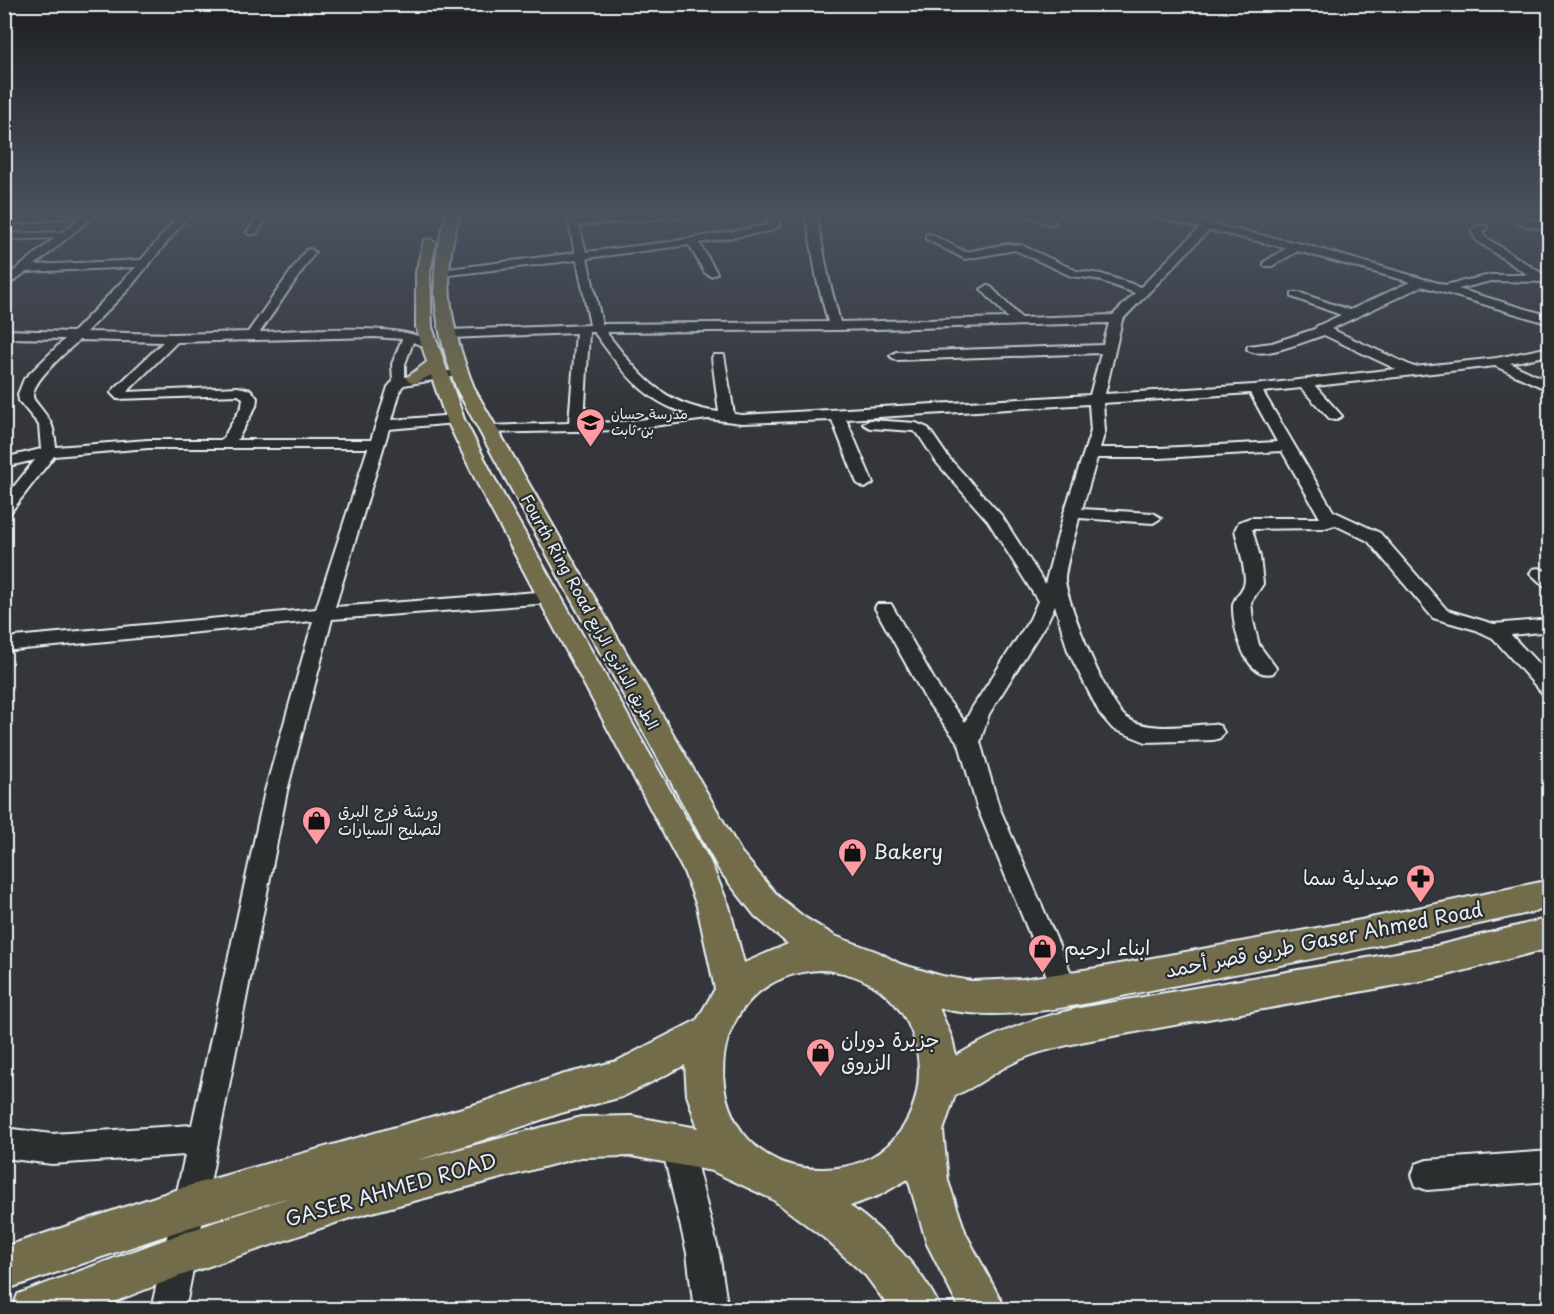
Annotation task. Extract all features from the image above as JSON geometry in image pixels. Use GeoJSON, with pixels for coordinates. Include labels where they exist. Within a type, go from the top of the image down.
{"type":"FeatureCollection","features":[{"type":"Feature","properties":{"kind":"main road"},"geometry":{"type":"LineString","coordinates":[[423,275],[430,365],[455,419],[699,870],[713,906],[734,990]]}},
{"type":"Feature","properties":{"kind":"main road","name":"Fourth Ring Road الطريق الدائري الرابع"},"geometry":{"type":"LineString","coordinates":[[441,275],[430,365],[488,430],[729,861],[750,890],[778,919],[809,940],[841,956]]}},
{"type":"Feature","properties":{"kind":"main road","name":"طريق قصر أحمد Gaser Ahmed Road"},"geometry":{"type":"LineString","coordinates":[[885,975],[929,989],[971,997],[1018,995],[1065,989],[1413,926],[1550,894]]}},
{"type":"Feature","properties":{"kind":"main road"},"geometry":{"type":"LineString","coordinates":[[939,1082],[961,1074],[999,1050],[1038,1035],[1092,1023],[1436,963],[1550,933]]}},
{"type":"Feature","properties":{"kind":"main road"},"geometry":{"type":"LineString","coordinates":[[768,1175],[817,1189],[836,1189],[863,1183],[888,1171],[909,1154],[935,1108],[939,1082],[938,1057],[931,1032],[920,1010],[904,991],[885,975],[864,964],[841,956],[802,955],[783,959],[757,972],[734,990],[723,1003],[707,1034],[702,1070],[708,1106],[726,1140],[768,1175],[839,1223],[881,1261],[919,1310]]}},
{"type":"Feature","properties":{"kind":"main road"},"geometry":{"type":"LineString","coordinates":[[4,1269],[188,1207],[480,1122],[561,1094],[622,1078],[707,1034]]}},
{"type":"Feature","properties":{"kind":"main road"},"geometry":{"type":"LineString","coordinates":[[924,1131],[928,1181],[948,1244],[984,1310]]}},
{"type":"Feature","properties":{"kind":"main road","name":"GASER AHMED ROAD"},"geometry":{"type":"LineString","coordinates":[[34,1310],[180,1255],[353,1197],[580,1137],[631,1136],[676,1143],[712,1151],[768,1175]]}},
{"type":"Feature","properties":{"kind":"street"},"geometry":{"type":"LineString","coordinates":[[4,285],[16,275]]}},
{"type":"Feature","properties":{"kind":"street"},"geometry":{"type":"LineString","coordinates":[[4,510],[49,452],[46,425],[38,412],[26,401],[25,394],[29,382],[135,275]]}},
{"type":"Feature","properties":{"kind":"street"},"geometry":{"type":"LineString","coordinates":[[252,335],[294,275]]}},
{"type":"Feature","properties":{"kind":"street"},"geometry":{"type":"LineString","coordinates":[[576,428],[590,328],[584,275]]}},
{"type":"Feature","properties":{"kind":"street"},"geometry":{"type":"LineString","coordinates":[[823,275],[835,326]]}},
{"type":"Feature","properties":{"kind":"street"},"geometry":{"type":"LineString","coordinates":[[1090,275],[1142,291]]}},
{"type":"Feature","properties":{"kind":"street"},"geometry":{"type":"LineString","coordinates":[[969,742],[979,713],[1039,620],[1056,580],[1072,513],[1098,431],[1096,401],[1116,319],[1158,275]]}},
{"type":"Feature","properties":{"kind":"street"},"geometry":{"type":"LineString","coordinates":[[1402,275],[1550,320]]}},
{"type":"Feature","properties":{"kind":"street"},"geometry":{"type":"LineString","coordinates":[[1448,288],[1491,278],[1545,279]]}},
{"type":"Feature","properties":{"kind":"street"},"geometry":{"type":"LineString","coordinates":[[1323,331],[1323,327],[1422,281]]}},
{"type":"Feature","properties":{"kind":"street"},"geometry":{"type":"LineString","coordinates":[[987,289],[1018,322]]}},
{"type":"Feature","properties":{"kind":"street"},"geometry":{"type":"LineString","coordinates":[[1296,295],[1349,314]]}},
{"type":"Feature","properties":{"kind":"street"},"geometry":{"type":"LineString","coordinates":[[168,1310],[276,791],[324,614],[395,387],[430,365],[590,328],[835,326],[1116,319]]}},
{"type":"Feature","properties":{"kind":"street"},"geometry":{"type":"LineString","coordinates":[[4,334],[174,338],[375,333],[405,327],[430,365]]}},
{"type":"Feature","properties":{"kind":"street"},"geometry":{"type":"LineString","coordinates":[[590,328],[637,380],[658,396],[681,407],[708,415],[742,419],[1096,401],[1254,389],[1497,362],[1548,353]]}},
{"type":"Feature","properties":{"kind":"street"},"geometry":{"type":"LineString","coordinates":[[1254,349],[1274,347],[1323,331],[1414,372]]}},
{"type":"Feature","properties":{"kind":"street"},"geometry":{"type":"LineString","coordinates":[[375,333],[430,365]]}},
{"type":"Feature","properties":{"kind":"street"},"geometry":{"type":"LineString","coordinates":[[174,338],[118,393],[122,396],[238,391],[246,393],[250,398],[249,406],[226,445]]}},
{"type":"Feature","properties":{"kind":"street"},"geometry":{"type":"LineString","coordinates":[[896,356],[1108,349]]}},
{"type":"Feature","properties":{"kind":"street"},"geometry":{"type":"LineString","coordinates":[[719,358],[727,417]]}},
{"type":"Feature","properties":{"kind":"street"},"geometry":{"type":"LineString","coordinates":[[1497,362],[1549,387]]}},
{"type":"Feature","properties":{"kind":"street"},"geometry":{"type":"LineString","coordinates":[[1305,384],[1335,416]]}},
{"type":"Feature","properties":{"kind":"street"},"geometry":{"type":"LineString","coordinates":[[1254,389],[1330,521],[1325,523],[1254,523],[1245,526],[1254,584],[1242,602],[1247,642],[1256,658],[1266,668]]}},
{"type":"Feature","properties":{"kind":"street"},"geometry":{"type":"LineString","coordinates":[[862,414],[864,422],[872,425],[916,427],[923,431],[942,460],[995,518],[1047,601]]}},
{"type":"Feature","properties":{"kind":"street"},"geometry":{"type":"LineString","coordinates":[[488,430],[632,425],[708,415]]}},
{"type":"Feature","properties":{"kind":"street"},"geometry":{"type":"LineString","coordinates":[[837,415],[865,483]]}},
{"type":"Feature","properties":{"kind":"street"},"geometry":{"type":"LineString","coordinates":[[4,463],[49,452],[148,444],[226,445],[380,435],[455,419]]}},
{"type":"Feature","properties":{"kind":"street"},"geometry":{"type":"LineString","coordinates":[[1091,453],[1160,453],[1286,446]]}},
{"type":"Feature","properties":{"kind":"street"},"geometry":{"type":"LineString","coordinates":[[1072,513],[1153,518]]}},
{"type":"Feature","properties":{"kind":"street"},"geometry":{"type":"LineString","coordinates":[[1327,515],[1374,537],[1440,614],[1500,634],[1550,688]]}},
{"type":"Feature","properties":{"kind":"street"},"geometry":{"type":"LineString","coordinates":[[1056,580],[1078,651],[1110,714],[1120,724],[1146,734],[1213,732]]}},
{"type":"Feature","properties":{"kind":"street"},"geometry":{"type":"LineString","coordinates":[[4,645],[324,614],[550,597]]}},
{"type":"Feature","properties":{"kind":"street"},"geometry":{"type":"LineString","coordinates":[[884,608],[933,695],[969,742],[988,807],[1065,989]]}},
{"type":"Feature","properties":{"kind":"street"},"geometry":{"type":"LineString","coordinates":[[1493,630],[1550,626]]}},
{"type":"Feature","properties":{"kind":"street"},"geometry":{"type":"LineString","coordinates":[[4,1143],[52,1149],[203,1139]]}},
{"type":"Feature","properties":{"kind":"street"},"geometry":{"type":"LineString","coordinates":[[676,1143],[703,1253],[711,1310]]}},
{"type":"Feature","properties":{"kind":"street"},"geometry":{"type":"LineString","coordinates":[[1427,1175],[1550,1166]]}},
{"type":"Feature","properties":{"kind":"place","name":"مدرسة حسان بن ثابت"},"geometry":{"type":"Point","coordinates":[590,448]}},
{"type":"Feature","properties":{"kind":"place","name":"ورشة فرج البرق لتصليح السيارات"},"geometry":{"type":"Point","coordinates":[317,846]}},
{"type":"Feature","properties":{"kind":"place","name":"Bakery"},"geometry":{"type":"Point","coordinates":[852,878]}},
{"type":"Feature","properties":{"kind":"place","name":"صيدلية سما"},"geometry":{"type":"Point","coordinates":[1420,904]}},
{"type":"Feature","properties":{"kind":"place","name":"ابناء ارحيم"},"geometry":{"type":"Point","coordinates":[1043,974]}},
{"type":"Feature","properties":{"kind":"place","name":"جزيرة دوران الزروق"},"geometry":{"type":"Point","coordinates":[820,1078]}}]}
